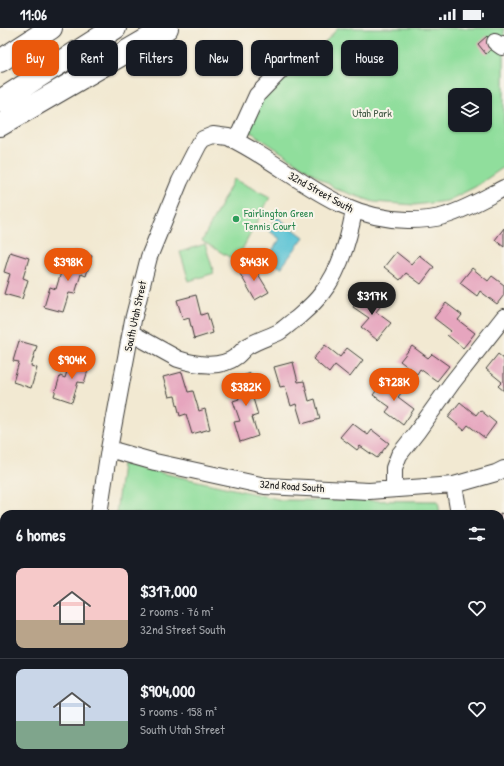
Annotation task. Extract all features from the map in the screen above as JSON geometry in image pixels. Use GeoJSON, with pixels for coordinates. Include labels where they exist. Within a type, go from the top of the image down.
{"type":"FeatureCollection","features":[{"type":"Feature","properties":{"kind":"highway"},"geometry":{"type":"LineString","coordinates":[[0,61],[51,28]]}},
{"type":"Feature","properties":{"kind":"highway"},"geometry":{"type":"LineString","coordinates":[[0,101],[115,28]]}},
{"type":"Feature","properties":{"kind":"highway"},"geometry":{"type":"LineString","coordinates":[[0,125],[161,31]]}},
{"type":"Feature","properties":{"kind":"street"},"geometry":{"type":"LineString","coordinates":[[236,141],[257,95],[275,76]]}},
{"type":"Feature","properties":{"kind":"street","name":"32nd Street South"},"geometry":{"type":"LineString","coordinates":[[213,135],[223,136],[236,141],[327,197],[354,211],[370,216],[394,220],[418,220],[443,216],[476,203],[504,188]]}},
{"type":"Feature","properties":{"kind":"street","name":"South Utah Street"},"geometry":{"type":"LineString","coordinates":[[100,510],[109,449],[131,333],[149,257],[180,181],[203,139],[213,135]]}},
{"type":"Feature","properties":{"kind":"street"},"geometry":{"type":"LineString","coordinates":[[131,333],[185,362],[218,364],[229,361],[237,356],[246,346],[280,331],[302,314],[323,293],[338,266],[350,231],[354,211]]}},
{"type":"Feature","properties":{"kind":"street"},"geometry":{"type":"LineString","coordinates":[[394,488],[394,468],[399,455],[452,383],[504,317]]}},
{"type":"Feature","properties":{"kind":"street","name":"32nd Road South"},"geometry":{"type":"LineString","coordinates":[[109,449],[155,462],[265,486],[369,491],[394,488],[454,485],[504,469]]}},
{"type":"Feature","properties":{"kind":"street"},"geometry":{"type":"LineString","coordinates":[[454,485],[459,510]]}},
{"type":"Feature","properties":{"kind":"green space","name":"Utah Park"},"geometry":{"type":"Polygon","coordinates":[[[338,28],[504,28],[504,167],[475,187],[447,201],[414,205],[374,202],[336,189],[248,130],[258,104],[282,76],[333,76],[333,40],[327,40],[338,28]]]}},
{"type":"Feature","properties":{"kind":"green space","name":"Fairlington Green Tennis Court"},"geometry":{"type":"Polygon","coordinates":[[[234,179],[270,197],[236,261],[202,241],[234,179]]]}},
{"type":"Feature","properties":{"kind":"green space"},"geometry":{"type":"Polygon","coordinates":[[[205,244],[214,273],[189,281],[180,252],[205,244]]]}},
{"type":"Feature","properties":{"kind":"green space"},"geometry":{"type":"Polygon","coordinates":[[[122,464],[282,500],[438,501],[439,510],[116,510],[122,464]]]}},
{"type":"Feature","properties":{"kind":"water"},"geometry":{"type":"Polygon","coordinates":[[[277,217],[304,237],[281,268],[267,258],[280,239],[268,230],[277,217]]]}},
{"type":"Feature","properties":{"kind":"building"},"geometry":{"type":"Polygon","coordinates":[[[487,36],[495,46],[486,54],[478,44],[487,36]]]}},
{"type":"Feature","properties":{"kind":"building"},"geometry":{"type":"Polygon","coordinates":[[[504,228],[504,247],[495,240],[504,228]]]}},
{"type":"Feature","properties":{"kind":"building"},"geometry":{"type":"Polygon","coordinates":[[[74,251],[92,256],[86,276],[81,274],[75,294],[69,293],[63,312],[44,307],[50,287],[56,289],[62,269],[68,271],[74,251]]]}},
{"type":"Feature","properties":{"kind":"building"},"geometry":{"type":"Polygon","coordinates":[[[10,252],[29,258],[23,278],[28,280],[22,299],[4,294],[10,274],[4,272],[10,252]]]}},
{"type":"Feature","properties":{"kind":"building"},"geometry":{"type":"Polygon","coordinates":[[[396,252],[411,264],[419,255],[434,267],[421,284],[406,273],[400,280],[384,267],[396,252]]]}},
{"type":"Feature","properties":{"kind":"building"},"geometry":{"type":"Polygon","coordinates":[[[252,264],[269,292],[255,300],[239,272],[252,264]]]}},
{"type":"Feature","properties":{"kind":"building"},"geometry":{"type":"Polygon","coordinates":[[[472,268],[488,281],[492,276],[504,285],[504,295],[497,304],[480,291],[477,296],[460,283],[472,268]]]}},
{"type":"Feature","properties":{"kind":"building"},"geometry":{"type":"Polygon","coordinates":[[[365,291],[382,304],[376,312],[391,323],[377,340],[361,327],[369,318],[353,307],[365,291]]]}},
{"type":"Feature","properties":{"kind":"building"},"geometry":{"type":"Polygon","coordinates":[[[196,295],[201,315],[207,313],[213,333],[194,339],[189,318],[183,320],[177,300],[196,295]]]}},
{"type":"Feature","properties":{"kind":"building"},"geometry":{"type":"Polygon","coordinates":[[[446,303],[462,315],[458,320],[475,333],[463,348],[447,335],[451,331],[434,318],[446,303]]]}},
{"type":"Feature","properties":{"kind":"building"},"geometry":{"type":"Polygon","coordinates":[[[19,341],[37,346],[31,366],[37,368],[31,388],[13,382],[19,362],[13,361],[19,341]]]}},
{"type":"Feature","properties":{"kind":"building"},"geometry":{"type":"Polygon","coordinates":[[[325,345],[340,357],[347,348],[363,360],[350,377],[335,365],[329,373],[313,359],[325,345]]]}},
{"type":"Feature","properties":{"kind":"building"},"geometry":{"type":"Polygon","coordinates":[[[412,346],[428,358],[432,354],[449,366],[437,381],[420,369],[417,374],[400,361],[412,346]]]}},
{"type":"Feature","properties":{"kind":"building"},"geometry":{"type":"Polygon","coordinates":[[[498,354],[504,359],[504,391],[498,386],[502,382],[486,369],[498,354]]]}},
{"type":"Feature","properties":{"kind":"building"},"geometry":{"type":"Polygon","coordinates":[[[71,358],[90,364],[84,383],[78,382],[72,402],[54,396],[60,376],[65,378],[71,358]]]}},
{"type":"Feature","properties":{"kind":"building"},"geometry":{"type":"Polygon","coordinates":[[[293,362],[298,382],[304,381],[309,401],[315,399],[320,419],[302,424],[296,404],[291,406],[285,386],[280,387],[274,367],[293,362]]]}},
{"type":"Feature","properties":{"kind":"building"},"geometry":{"type":"Polygon","coordinates":[[[182,372],[188,392],[193,391],[199,411],[205,409],[210,429],[192,434],[186,414],[180,416],[175,396],[169,397],[163,377],[182,372]]]}},
{"type":"Feature","properties":{"kind":"building"},"geometry":{"type":"Polygon","coordinates":[[[251,373],[258,393],[252,395],[258,415],[252,417],[258,436],[240,442],[234,422],[240,421],[233,401],[239,399],[233,379],[251,373]]]}},
{"type":"Feature","properties":{"kind":"building"},"geometry":{"type":"Polygon","coordinates":[[[385,379],[402,392],[398,397],[414,409],[403,425],[386,412],[390,407],[373,395],[385,379]]]}},
{"type":"Feature","properties":{"kind":"building"},"geometry":{"type":"Polygon","coordinates":[[[460,402],[476,415],[480,410],[496,423],[485,438],[468,425],[464,430],[448,417],[460,402]]]}},
{"type":"Feature","properties":{"kind":"building"},"geometry":{"type":"Polygon","coordinates":[[[352,423],[368,435],[372,430],[389,443],[377,458],[360,446],[357,450],[340,437],[352,423]]]}},
{"type":"Feature","properties":{"kind":"place","name":"Fairlington Green Tennis Court"},"geometry":{"type":"Point","coordinates":[236,219]}}]}
